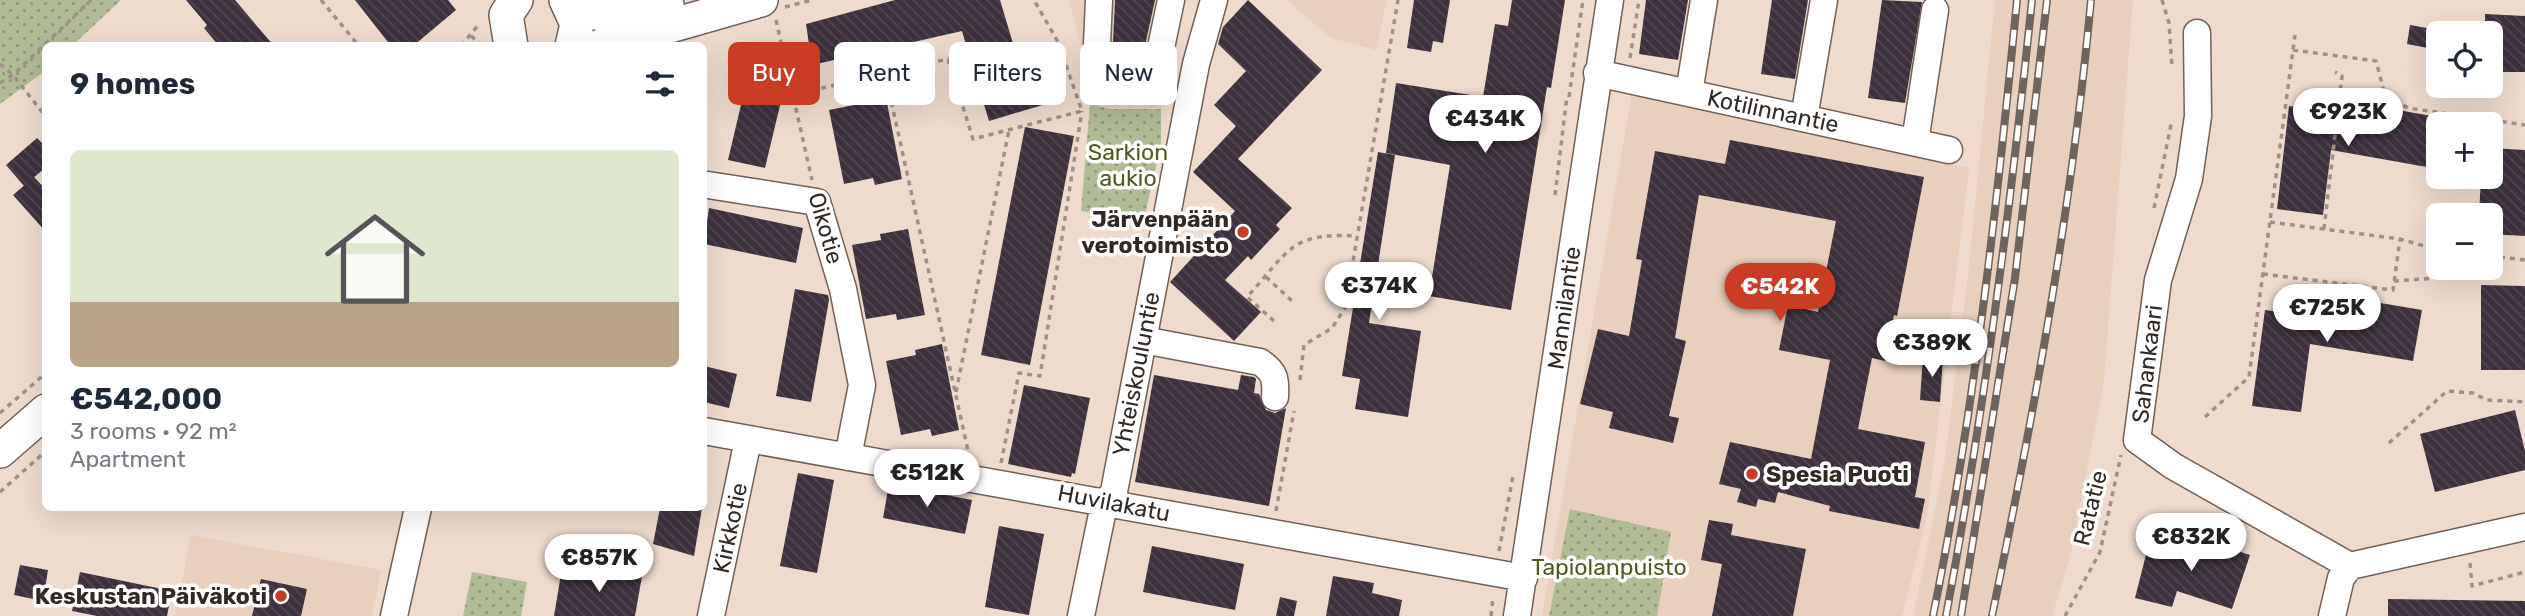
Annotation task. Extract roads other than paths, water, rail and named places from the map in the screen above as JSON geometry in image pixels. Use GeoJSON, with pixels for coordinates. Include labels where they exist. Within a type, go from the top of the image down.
{"type":"FeatureCollection","features":[{"type":"Feature","properties":{"kind":"main road"},"geometry":{"type":"LineString","coordinates":[[567,1],[593,14],[611,17],[629,15],[684,0]]}},
{"type":"Feature","properties":{"kind":"main road"},"geometry":{"type":"LineString","coordinates":[[567,1],[576,24],[573,42]]}},
{"type":"Feature","properties":{"kind":"main road"},"geometry":{"type":"LineString","coordinates":[[616,42],[767,5]]}},
{"type":"Feature","properties":{"kind":"main road"},"geometry":{"type":"LineString","coordinates":[[0,451],[42,414]]}},
{"type":"Feature","properties":{"kind":"street"},"geometry":{"type":"LineString","coordinates":[[1099,0],[1097,44],[1102,62],[1128,76],[1147,74],[1158,62],[1171,0]]}},
{"type":"Feature","properties":{"kind":"street","name":"Yhteiskouluntie"},"geometry":{"type":"LineString","coordinates":[[1081,616],[1143,340],[1196,64],[1214,0]]}},
{"type":"Feature","properties":{"kind":"street","name":"Mannilantie"},"geometry":{"type":"LineString","coordinates":[[1517,616],[1610,0]]}},
{"type":"Feature","properties":{"kind":"street"},"geometry":{"type":"LineString","coordinates":[[1689,93],[1704,0]]}},
{"type":"Feature","properties":{"kind":"street"},"geometry":{"type":"LineString","coordinates":[[1804,118],[1824,0]]}},
{"type":"Feature","properties":{"kind":"street"},"geometry":{"type":"LineString","coordinates":[[1915,142],[1935,10]]}},
{"type":"Feature","properties":{"kind":"street","name":"Sahankaari"},"geometry":{"type":"LineString","coordinates":[[2197,33],[2198,116],[2189,179],[2158,279],[2137,440],[2173,466],[2350,566]]}},
{"type":"Feature","properties":{"kind":"street","name":"Kotilinnantie"},"geometry":{"type":"LineString","coordinates":[[1597,73],[1949,150]]}},
{"type":"Feature","properties":{"kind":"street","name":"Oikotie"},"geometry":{"type":"LineString","coordinates":[[708,185],[817,202],[844,289],[862,385],[848,457]]}},
{"type":"Feature","properties":{"kind":"street"},"geometry":{"type":"LineString","coordinates":[[1143,340],[1260,362],[1272,370],[1289,397]]}},
{"type":"Feature","properties":{"kind":"street","name":"Huvilakatu"},"geometry":{"type":"LineString","coordinates":[[707,432],[1108,501],[1272,534],[1524,578]]}},
{"type":"Feature","properties":{"kind":"street","name":"Kirkkotie"},"geometry":{"type":"LineString","coordinates":[[711,616],[748,440]]}},
{"type":"Feature","properties":{"kind":"street"},"geometry":{"type":"LineString","coordinates":[[394,616],[417,511]]}},
{"type":"Feature","properties":{"kind":"street"},"geometry":{"type":"LineString","coordinates":[[2332,616],[2341,578],[2350,566],[2525,527]]}},
{"type":"Feature","properties":{"kind":"railway"},"geometry":{"type":"LineString","coordinates":[[1933,616],[1961,463],[1983,309],[2017,0]]}},
{"type":"Feature","properties":{"kind":"railway"},"geometry":{"type":"LineString","coordinates":[[1946,616],[1973,463],[1995,309],[2032,0]]}},
{"type":"Feature","properties":{"kind":"railway"},"geometry":{"type":"LineString","coordinates":[[1961,616],[2015,278],[2047,0]]}},
{"type":"Feature","properties":{"kind":"railway"},"geometry":{"type":"LineString","coordinates":[[1992,616],[2050,310],[2073,155],[2091,0]]}},
{"type":"Feature","properties":{"kind":"place","name":"Järvenpään verotoimisto"},"geometry":{"type":"Point","coordinates":[1243,232]}},
{"type":"Feature","properties":{"kind":"place","name":"Spesia Puoti"},"geometry":{"type":"Point","coordinates":[1752,474]}},
{"type":"Feature","properties":{"kind":"place","name":"Keskustan Päiväkoti"},"geometry":{"type":"Point","coordinates":[281,596]}},
{"type":"Feature","properties":{"kind":"park label","name":"Sarkion aukio"},"geometry":{"type":"Point","coordinates":[1128,165]}},
{"type":"Feature","properties":{"kind":"park label","name":"Tapiolanpuisto"},"geometry":{"type":"Point","coordinates":[1609,567]}}]}
